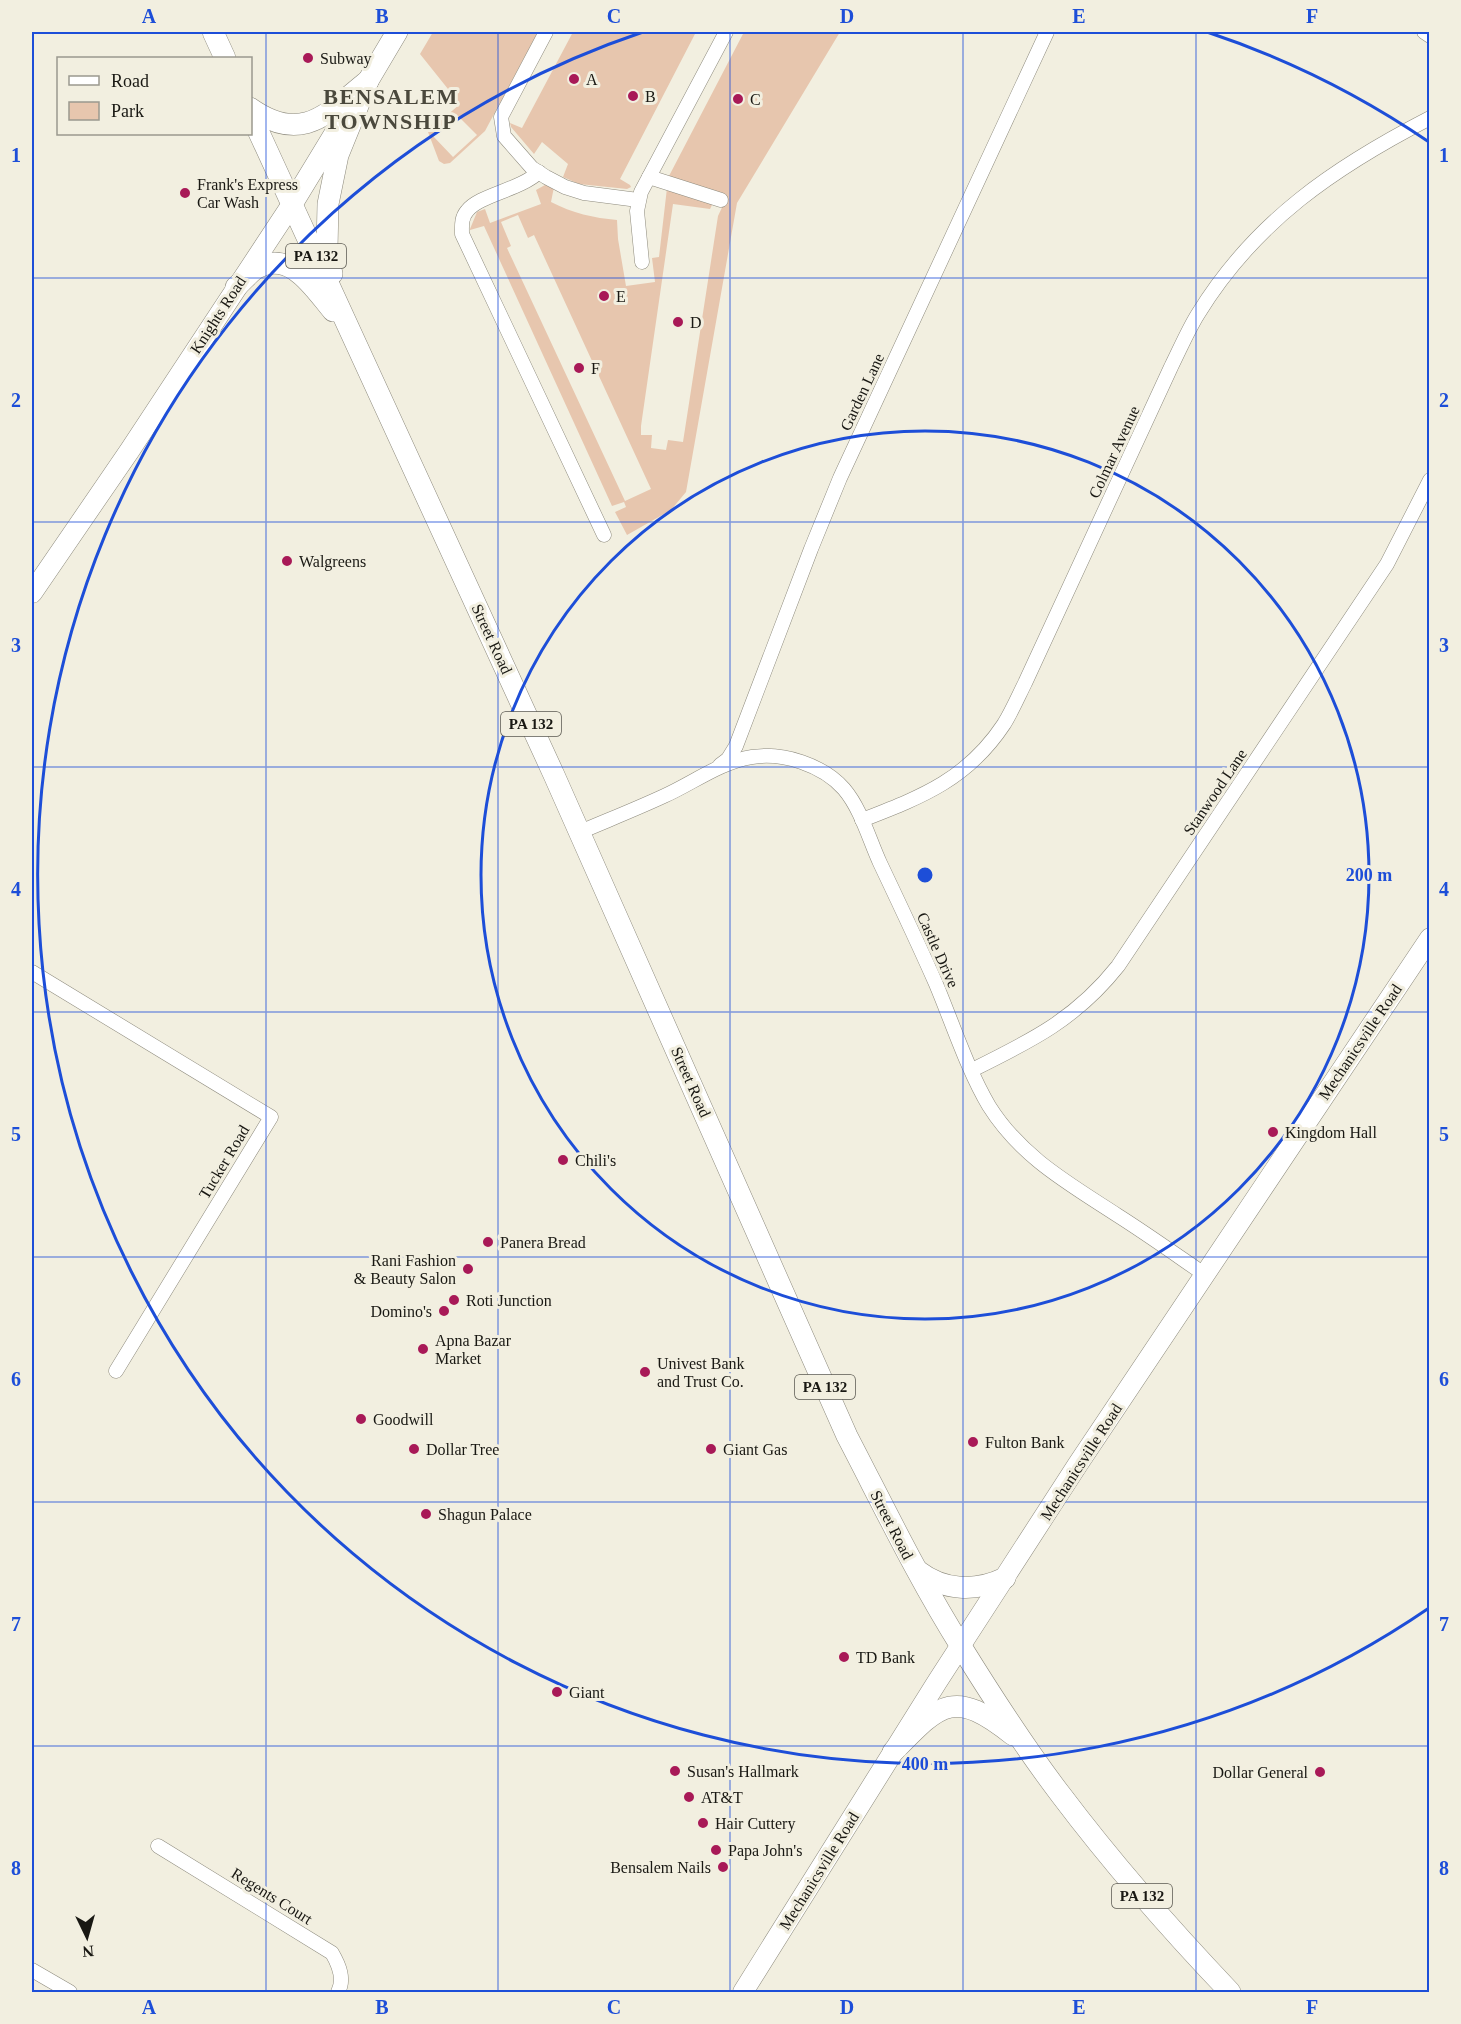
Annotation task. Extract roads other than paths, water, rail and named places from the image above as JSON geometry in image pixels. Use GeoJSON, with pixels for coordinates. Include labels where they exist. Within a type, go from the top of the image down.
{"type":"FeatureCollection","features":[{"type":"Feature","properties":{"kind":"main road"},"geometry":{"type":"LineString","coordinates":[[213,32],[225,57]]}},
{"type":"Feature","properties":{"kind":"main road","name":"Knights Road"},"geometry":{"type":"LineString","coordinates":[[292,204],[397,32]]}},
{"type":"Feature","properties":{"kind":"main road"},"geometry":{"type":"LineString","coordinates":[[252,109],[280,123],[293,126],[307,124],[332,110],[368,81]]}},
{"type":"Feature","properties":{"kind":"main road"},"geometry":{"type":"LineString","coordinates":[[340,309],[327,249],[328,204],[338,155],[368,81]]}},
{"type":"Feature","properties":{"kind":"main road","name":"Street Road"},"geometry":{"type":"LineString","coordinates":[[252,117],[580,832],[847,1436],[915,1568],[961,1646],[1060,1795],[1118,1868],[1230,1992]]}},
{"type":"Feature","properties":{"kind":"main road"},"geometry":{"type":"LineString","coordinates":[[236,287],[256,268],[268,263],[280,263],[292,267],[302,274],[351,332]]}},
{"type":"Feature","properties":{"kind":"main road"},"geometry":{"type":"LineString","coordinates":[[915,1568],[926,1577],[943,1585],[962,1588],[991,1585],[1005,1578]]}},
{"type":"Feature","properties":{"kind":"main road"},"geometry":{"type":"LineString","coordinates":[[892,1752],[934,1712],[956,1706],[968,1707],[983,1714],[1024,1744]]}},
{"type":"Feature","properties":{"kind":"street"},"geometry":{"type":"LineString","coordinates":[[546,32],[501,117],[504,136],[532,168],[565,187],[584,193],[638,200]]}},
{"type":"Feature","properties":{"kind":"street"},"geometry":{"type":"LineString","coordinates":[[642,262],[638,200],[640,192],[726,32]]}},
{"type":"Feature","properties":{"kind":"street","name":"Garden Lane"},"geometry":{"type":"LineString","coordinates":[[717,768],[728,759],[736,746],[840,478],[1047,32]]}},
{"type":"Feature","properties":{"kind":"street"},"geometry":{"type":"LineString","coordinates":[[1424,32],[1430,36]]}},
{"type":"Feature","properties":{"kind":"street","name":"Colmar Avenue"},"geometry":{"type":"LineString","coordinates":[[861,820],[940,786],[961,772],[990,743],[1005,722],[1197,315],[1250,244],[1267,227],[1336,171],[1379,144],[1430,118]]}},
{"type":"Feature","properties":{"kind":"street"},"geometry":{"type":"LineString","coordinates":[[539,172],[526,182],[472,205],[465,213],[462,234],[604,535]]}},
{"type":"Feature","properties":{"kind":"street"},"geometry":{"type":"LineString","coordinates":[[649,177],[721,200]]}},
{"type":"Feature","properties":{"kind":"street","name":"Knights Road"},"geometry":{"type":"LineString","coordinates":[[32,593],[130,450],[292,204]]}},
{"type":"Feature","properties":{"kind":"street","name":"Stanwood Lane"},"geometry":{"type":"LineString","coordinates":[[972,1070],[1054,1027],[1081,1005],[1118,966],[1387,564],[1430,480]]}},
{"type":"Feature","properties":{"kind":"street","name":"Castle Drive"},"geometry":{"type":"LineString","coordinates":[[580,832],[735,761],[754,757],[787,758],[803,762],[831,777],[844,789],[861,820],[988,1105],[1010,1135],[1047,1170],[1144,1232],[1204,1274]]}},
{"type":"Feature","properties":{"kind":"street","name":"Mechanicsville Road"},"geometry":{"type":"LineString","coordinates":[[743,1992],[838,1843],[892,1752],[1005,1578],[1204,1274],[1430,938]]}},
{"type":"Feature","properties":{"kind":"street","name":"Tucker Road"},"geometry":{"type":"LineString","coordinates":[[32,972],[271,1118],[116,1371]]}},
{"type":"Feature","properties":{"kind":"street","name":"Regents Court"},"geometry":{"type":"LineString","coordinates":[[158,1846],[332,1953],[341,1974],[342,1986],[338,1992]]}},
{"type":"Feature","properties":{"kind":"street"},"geometry":{"type":"LineString","coordinates":[[32,1970],[69,1992]]}},
{"type":"Feature","properties":{"kind":"place","name":"Subway"},"geometry":{"type":"Point","coordinates":[308,58]}},
{"type":"Feature","properties":{"kind":"place","name":"A"},"geometry":{"type":"Point","coordinates":[574,79]}},
{"type":"Feature","properties":{"kind":"place","name":"B"},"geometry":{"type":"Point","coordinates":[633,96]}},
{"type":"Feature","properties":{"kind":"place","name":"C"},"geometry":{"type":"Point","coordinates":[738,99]}},
{"type":"Feature","properties":{"kind":"place","name":"Frank's Express Car Wash"},"geometry":{"type":"Point","coordinates":[185,193]}},
{"type":"Feature","properties":{"kind":"place","name":"E"},"geometry":{"type":"Point","coordinates":[604,296]}},
{"type":"Feature","properties":{"kind":"place","name":"D"},"geometry":{"type":"Point","coordinates":[678,322]}},
{"type":"Feature","properties":{"kind":"place","name":"F"},"geometry":{"type":"Point","coordinates":[579,368]}},
{"type":"Feature","properties":{"kind":"place","name":"Walgreens"},"geometry":{"type":"Point","coordinates":[287,561]}},
{"type":"Feature","properties":{"kind":"place","name":"Kingdom Hall"},"geometry":{"type":"Point","coordinates":[1273,1132]}},
{"type":"Feature","properties":{"kind":"place","name":"Chili's"},"geometry":{"type":"Point","coordinates":[563,1160]}},
{"type":"Feature","properties":{"kind":"place","name":"Panera Bread"},"geometry":{"type":"Point","coordinates":[488,1242]}},
{"type":"Feature","properties":{"kind":"place","name":"Rani Fashion & Beauty Salon"},"geometry":{"type":"Point","coordinates":[468,1269]}},
{"type":"Feature","properties":{"kind":"place","name":"Roti Junction"},"geometry":{"type":"Point","coordinates":[454,1300]}},
{"type":"Feature","properties":{"kind":"place","name":"Domino's"},"geometry":{"type":"Point","coordinates":[444,1311]}},
{"type":"Feature","properties":{"kind":"place","name":"Apna Bazar Market"},"geometry":{"type":"Point","coordinates":[423,1349]}},
{"type":"Feature","properties":{"kind":"place","name":"Univest Bank and Trust Co."},"geometry":{"type":"Point","coordinates":[645,1372]}},
{"type":"Feature","properties":{"kind":"place","name":"Goodwill"},"geometry":{"type":"Point","coordinates":[361,1419]}},
{"type":"Feature","properties":{"kind":"place","name":"Fulton Bank"},"geometry":{"type":"Point","coordinates":[973,1442]}},
{"type":"Feature","properties":{"kind":"place","name":"Dollar Tree"},"geometry":{"type":"Point","coordinates":[414,1449]}},
{"type":"Feature","properties":{"kind":"place","name":"Giant Gas"},"geometry":{"type":"Point","coordinates":[711,1449]}},
{"type":"Feature","properties":{"kind":"place","name":"Shagun Palace"},"geometry":{"type":"Point","coordinates":[426,1514]}},
{"type":"Feature","properties":{"kind":"place","name":"TD Bank"},"geometry":{"type":"Point","coordinates":[844,1657]}},
{"type":"Feature","properties":{"kind":"place","name":"Giant"},"geometry":{"type":"Point","coordinates":[557,1692]}},
{"type":"Feature","properties":{"kind":"place","name":"Susan's Hallmark"},"geometry":{"type":"Point","coordinates":[675,1771]}},
{"type":"Feature","properties":{"kind":"place","name":"Dollar General"},"geometry":{"type":"Point","coordinates":[1320,1772]}},
{"type":"Feature","properties":{"kind":"place","name":"AT&T"},"geometry":{"type":"Point","coordinates":[689,1797]}},
{"type":"Feature","properties":{"kind":"place","name":"Hair Cuttery"},"geometry":{"type":"Point","coordinates":[703,1823]}},
{"type":"Feature","properties":{"kind":"place","name":"Papa John's"},"geometry":{"type":"Point","coordinates":[716,1850]}},
{"type":"Feature","properties":{"kind":"place","name":"Bensalem Nails"},"geometry":{"type":"Point","coordinates":[723,1867]}},
{"type":"Feature","properties":{"kind":"district","name":"BENSALEM TOWNSHIP"},"geometry":{"type":"Point","coordinates":[391,108]}}]}
